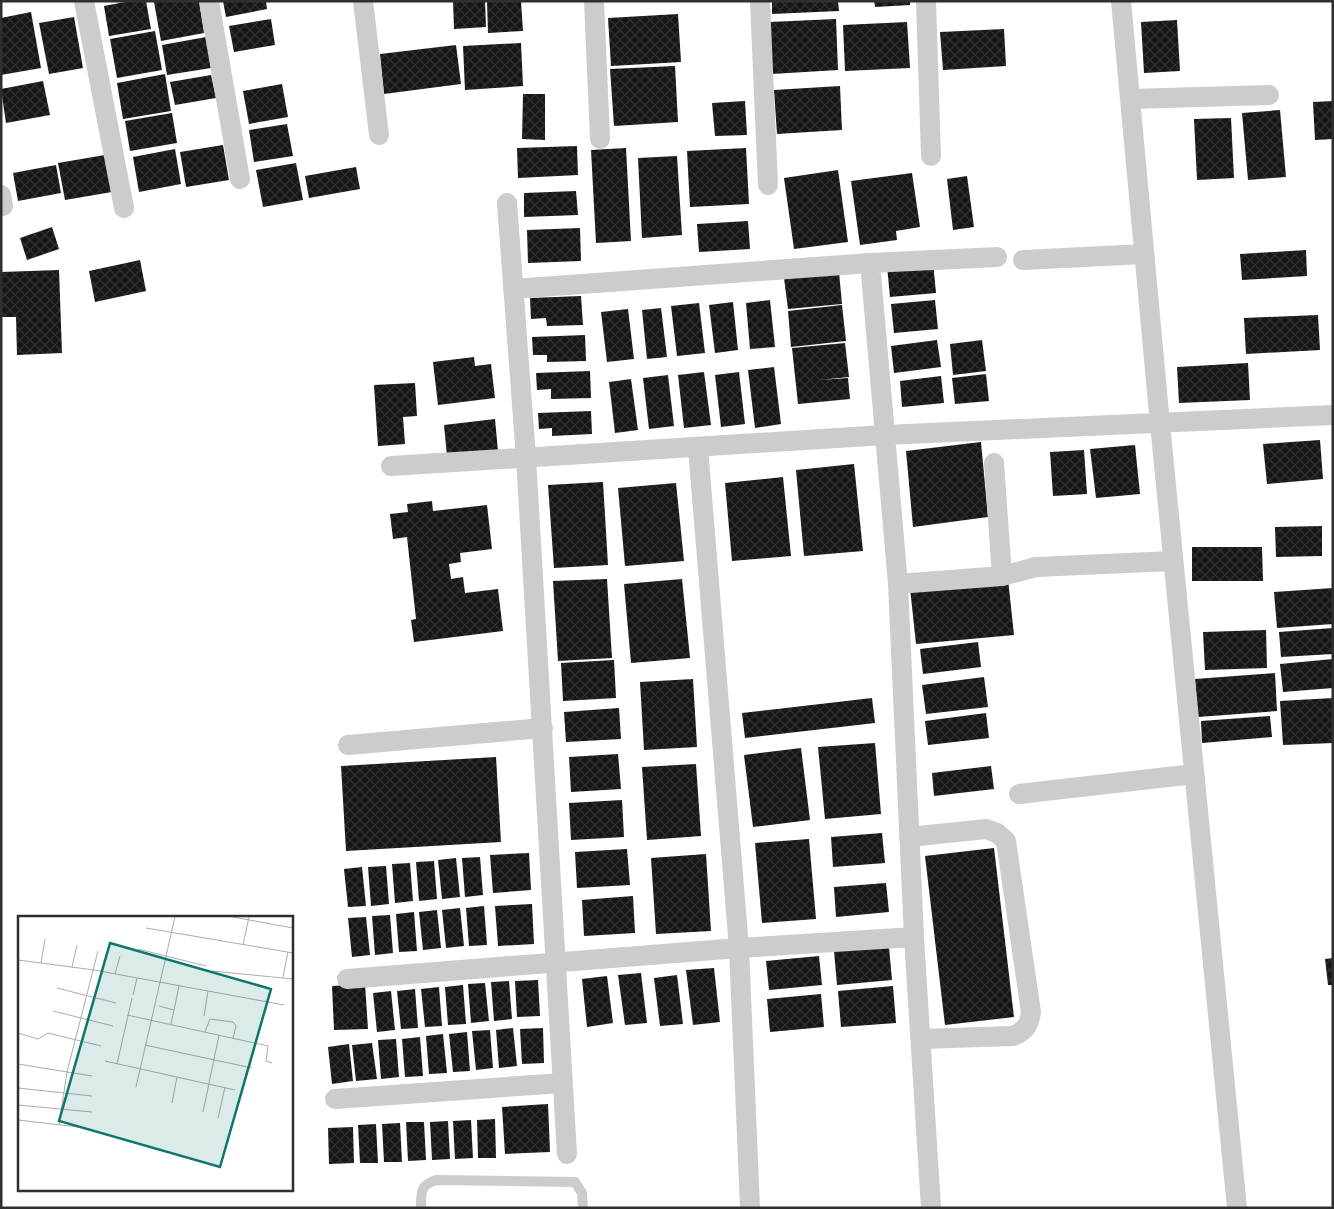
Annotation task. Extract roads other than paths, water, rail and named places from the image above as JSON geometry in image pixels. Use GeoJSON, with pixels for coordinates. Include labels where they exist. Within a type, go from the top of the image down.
{"type":"FeatureCollection","features":[{"type":"Feature","properties":{"kind":"street"},"geometry":{"type":"LineString","coordinates":[[84,1],[124,208]]}},
{"type":"Feature","properties":{"kind":"street"},"geometry":{"type":"LineString","coordinates":[[209,1],[240,179]]}},
{"type":"Feature","properties":{"kind":"street"},"geometry":{"type":"LineString","coordinates":[[363,1],[379,135]]}},
{"type":"Feature","properties":{"kind":"street"},"geometry":{"type":"LineString","coordinates":[[594,1],[600,139]]}},
{"type":"Feature","properties":{"kind":"street"},"geometry":{"type":"LineString","coordinates":[[760,1],[768,185]]}},
{"type":"Feature","properties":{"kind":"street"},"geometry":{"type":"LineString","coordinates":[[926,1],[931,156]]}},
{"type":"Feature","properties":{"kind":"street"},"geometry":{"type":"LineString","coordinates":[[1121,1],[1173,561],[1237,1208]]}},
{"type":"Feature","properties":{"kind":"street"},"geometry":{"type":"LineString","coordinates":[[1130,99],[1269,95]]}},
{"type":"Feature","properties":{"kind":"street"},"geometry":{"type":"LineString","coordinates":[[507,203],[526,458],[567,1154]]}},
{"type":"Feature","properties":{"kind":"street"},"geometry":{"type":"LineString","coordinates":[[1023,260],[1144,254]]}},
{"type":"Feature","properties":{"kind":"street"},"geometry":{"type":"LineString","coordinates":[[513,289],[870,263],[997,257]]}},
{"type":"Feature","properties":{"kind":"street"},"geometry":{"type":"LineString","coordinates":[[870,263],[898,584],[914,937],[931,1208]]}},
{"type":"Feature","properties":{"kind":"street"},"geometry":{"type":"LineString","coordinates":[[391,466],[885,435],[1333,415]]}},
{"type":"Feature","properties":{"kind":"street"},"geometry":{"type":"LineString","coordinates":[[698,448],[739,948],[750,1208]]}},
{"type":"Feature","properties":{"kind":"street"},"geometry":{"type":"LineString","coordinates":[[994,463],[1002,576]]}},
{"type":"Feature","properties":{"kind":"street"},"geometry":{"type":"LineString","coordinates":[[898,584],[1002,576],[1036,567],[1173,561]]}},
{"type":"Feature","properties":{"kind":"street"},"geometry":{"type":"LineString","coordinates":[[348,745],[542,728]]}},
{"type":"Feature","properties":{"kind":"street"},"geometry":{"type":"LineString","coordinates":[[1019,794],[1194,774]]}},
{"type":"Feature","properties":{"kind":"street"},"geometry":{"type":"LineString","coordinates":[[909,837],[986,829],[997,833],[1006,841],[1031,1012],[1029,1023],[1023,1032],[1012,1036],[921,1040]]}},
{"type":"Feature","properties":{"kind":"street"},"geometry":{"type":"LineString","coordinates":[[347,979],[556,964],[739,948],[914,937]]}},
{"type":"Feature","properties":{"kind":"street"},"geometry":{"type":"LineString","coordinates":[[335,1099],[562,1083]]}},
{"type":"Feature","properties":{"kind":"lane"},"geometry":{"type":"LineString","coordinates":[[421,1208],[421,1190],[426,1184],[436,1180],[574,1182],[579,1186],[582,1193],[583,1208]]}}]}
